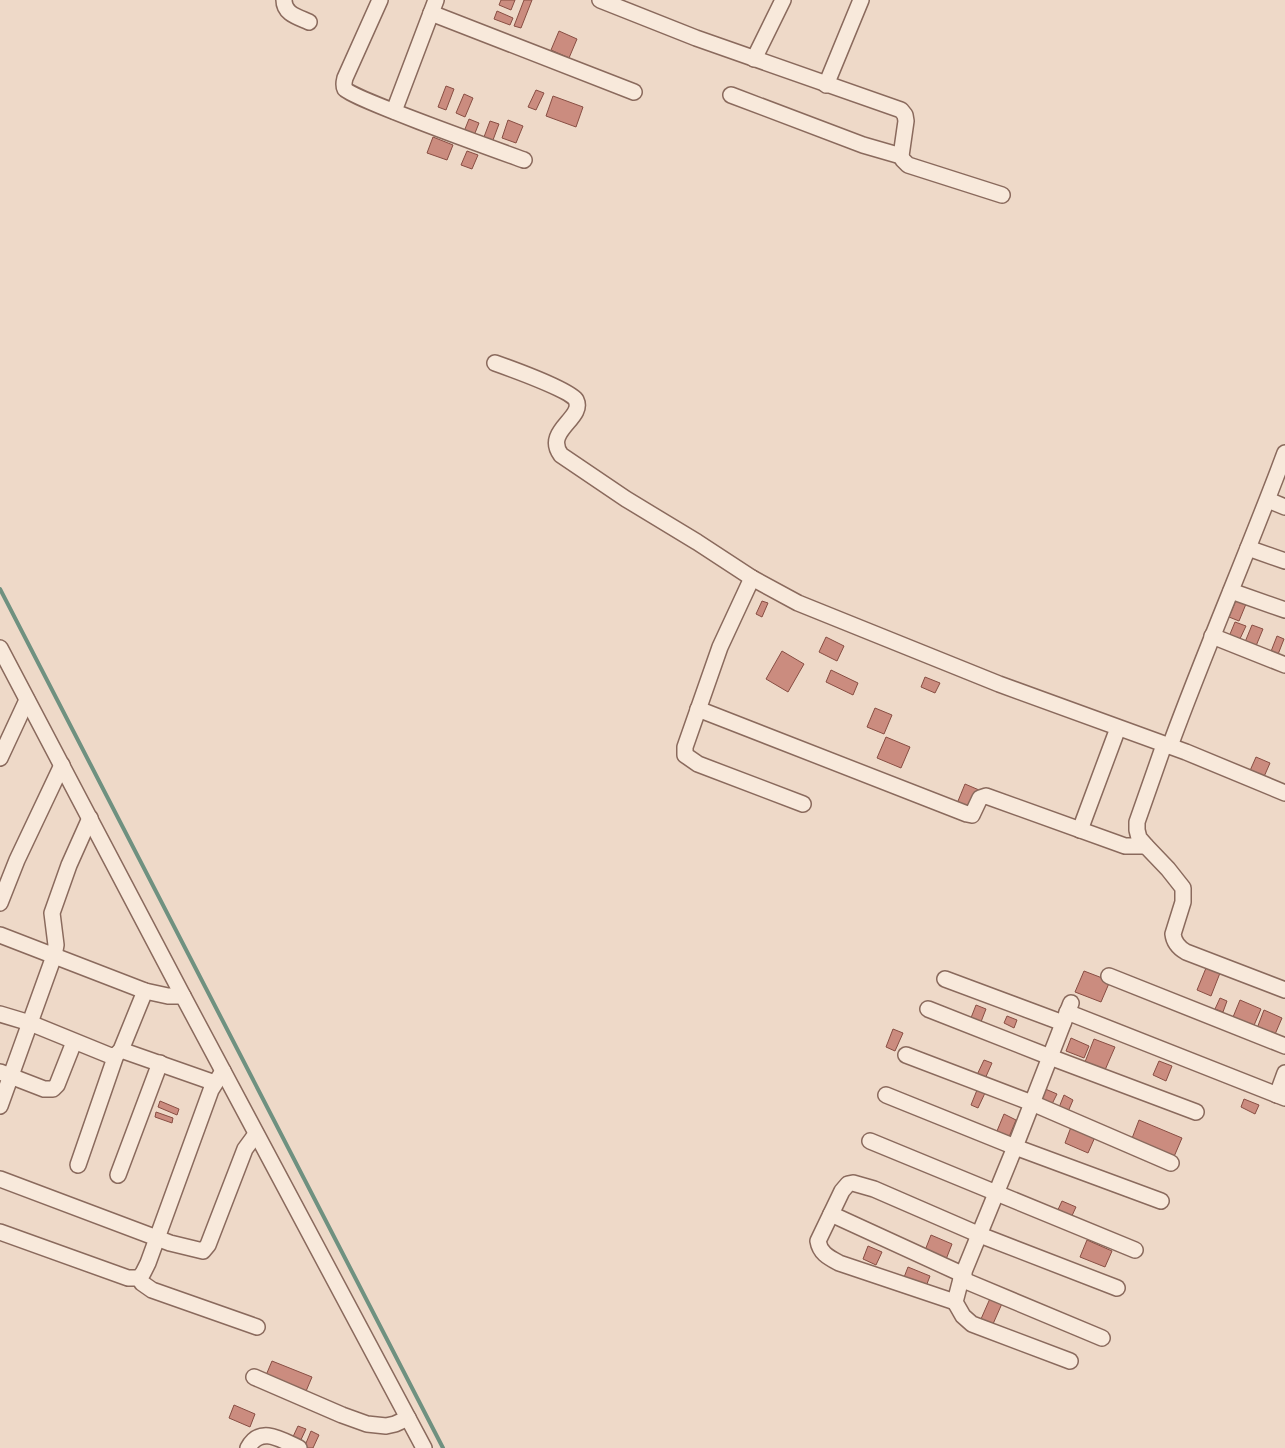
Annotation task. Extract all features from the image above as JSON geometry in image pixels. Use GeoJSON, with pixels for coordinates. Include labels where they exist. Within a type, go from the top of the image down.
{"type":"FeatureCollection","features":[{"type":"Feature","properties":{"kind":"street"},"geometry":{"type":"LineString","coordinates":[[284,0],[284,6],[288,11],[309,22]]}},
{"type":"Feature","properties":{"kind":"street"},"geometry":{"type":"LineString","coordinates":[[380,0],[343,84],[345,89],[350,93],[524,160]]}},
{"type":"Feature","properties":{"kind":"street"},"geometry":{"type":"LineString","coordinates":[[600,0],[696,38],[901,110],[905,115],[906,121],[902,160],[915,168],[1002,195]]}},
{"type":"Feature","properties":{"kind":"street"},"geometry":{"type":"LineString","coordinates":[[754,59],[783,0]]}},
{"type":"Feature","properties":{"kind":"street"},"geometry":{"type":"LineString","coordinates":[[826,85],[861,0]]}},
{"type":"Feature","properties":{"kind":"street"},"geometry":{"type":"LineString","coordinates":[[394,110],[434,7],[634,92]]}},
{"type":"Feature","properties":{"kind":"street"},"geometry":{"type":"LineString","coordinates":[[731,95],[863,145],[901,156]]}},
{"type":"Feature","properties":{"kind":"street"},"geometry":{"type":"LineString","coordinates":[[495,363],[565,391],[576,399],[576,410],[557,437],[558,450],[562,455],[620,495],[781,595],[999,684],[1167,746],[1285,793]]}},
{"type":"Feature","properties":{"kind":"street"},"geometry":{"type":"LineString","coordinates":[[1285,454],[1137,822],[1139,838],[1183,888],[1183,902],[1173,934],[1179,947],[1186,952],[1285,990]]}},
{"type":"Feature","properties":{"kind":"street"},"geometry":{"type":"LineString","coordinates":[[1268,500],[1285,507]]}},
{"type":"Feature","properties":{"kind":"street"},"geometry":{"type":"LineString","coordinates":[[1248,548],[1285,561]]}},
{"type":"Feature","properties":{"kind":"street"},"geometry":{"type":"LineString","coordinates":[[752,578],[720,648],[685,751],[688,758],[698,764],[803,804]]}},
{"type":"Feature","properties":{"kind":"street"},"geometry":{"type":"LineString","coordinates":[[1231,591],[1285,610]]}},
{"type":"Feature","properties":{"kind":"street"},"geometry":{"type":"LineString","coordinates":[[1212,636],[1285,665]]}},
{"type":"Feature","properties":{"kind":"street"},"geometry":{"type":"LineString","coordinates":[[0,648],[183,996],[219,1077],[256,1134],[424,1448]]}},
{"type":"Feature","properties":{"kind":"street"},"geometry":{"type":"LineString","coordinates":[[0,758],[27,700]]}},
{"type":"Feature","properties":{"kind":"street"},"geometry":{"type":"LineString","coordinates":[[698,709],[966,814],[972,814],[980,798],[986,796],[1125,846],[1146,846]]}},
{"type":"Feature","properties":{"kind":"street"},"geometry":{"type":"LineString","coordinates":[[1080,830],[1118,728]]}},
{"type":"Feature","properties":{"kind":"street"},"geometry":{"type":"LineString","coordinates":[[0,903],[14,868],[62,765]]}},
{"type":"Feature","properties":{"kind":"street"},"geometry":{"type":"LineString","coordinates":[[0,1106],[5,1074],[30,1023],[54,956],[56,945],[52,923],[54,908],[69,865],[90,818]]}},
{"type":"Feature","properties":{"kind":"street"},"geometry":{"type":"LineString","coordinates":[[0,935],[145,991],[168,996],[183,996]]}},
{"type":"Feature","properties":{"kind":"street"},"geometry":{"type":"LineString","coordinates":[[1109,976],[1285,1046]]}},
{"type":"Feature","properties":{"kind":"street"},"geometry":{"type":"LineString","coordinates":[[945,979],[1067,1013],[1281,1096],[1285,1073]]}},
{"type":"Feature","properties":{"kind":"street"},"geometry":{"type":"LineString","coordinates":[[78,1165],[119,1052],[145,991]]}},
{"type":"Feature","properties":{"kind":"street"},"geometry":{"type":"LineString","coordinates":[[928,1008],[1050,1057],[1196,1112]]}},
{"type":"Feature","properties":{"kind":"street"},"geometry":{"type":"LineString","coordinates":[[1067,1013],[963,1277],[955,1302],[962,1316],[972,1324],[1070,1361]]}},
{"type":"Feature","properties":{"kind":"street"},"geometry":{"type":"LineString","coordinates":[[0,1014],[30,1023],[104,1054],[119,1052],[219,1077]]}},
{"type":"Feature","properties":{"kind":"street"},"geometry":{"type":"LineString","coordinates":[[5,1074],[44,1089],[53,1089],[57,1085],[74,1042]]}},
{"type":"Feature","properties":{"kind":"street"},"geometry":{"type":"LineString","coordinates":[[906,1055],[1032,1103],[1171,1163]]}},
{"type":"Feature","properties":{"kind":"street"},"geometry":{"type":"LineString","coordinates":[[118,1175],[160,1063]]}},
{"type":"Feature","properties":{"kind":"street"},"geometry":{"type":"LineString","coordinates":[[139,1278],[146,1268],[219,1077]]}},
{"type":"Feature","properties":{"kind":"street"},"geometry":{"type":"LineString","coordinates":[[886,1096],[1015,1147],[1161,1201]]}},
{"type":"Feature","properties":{"kind":"street"},"geometry":{"type":"LineString","coordinates":[[0,1179],[157,1238],[199,1251],[206,1249],[246,1149],[256,1134]]}},
{"type":"Feature","properties":{"kind":"street"},"geometry":{"type":"LineString","coordinates":[[870,1141],[1135,1250]]}},
{"type":"Feature","properties":{"kind":"street"},"geometry":{"type":"LineString","coordinates":[[955,1302],[839,1264],[826,1256],[819,1248],[818,1241],[842,1191],[848,1184],[853,1183],[874,1189],[980,1235],[1117,1288]]}},
{"type":"Feature","properties":{"kind":"street"},"geometry":{"type":"LineString","coordinates":[[831,1214],[963,1277],[1102,1338]]}},
{"type":"Feature","properties":{"kind":"street"},"geometry":{"type":"LineString","coordinates":[[0,1232],[128,1278],[139,1278]]}},
{"type":"Feature","properties":{"kind":"street"},"geometry":{"type":"LineString","coordinates":[[139,1278],[142,1283],[152,1290],[257,1327]]}},
{"type":"Feature","properties":{"kind":"street"},"geometry":{"type":"LineString","coordinates":[[254,1378],[368,1424],[386,1426],[408,1418]]}},
{"type":"Feature","properties":{"kind":"street"},"geometry":{"type":"LineString","coordinates":[[248,1448],[256,1437],[267,1436],[299,1448]]}},
{"type":"Feature","properties":{"kind":"building"},"geometry":{"type":"Polygon","coordinates":[[[501,0],[515,0],[511,10],[499,5],[501,0]]]}},
{"type":"Feature","properties":{"kind":"building"},"geometry":{"type":"Polygon","coordinates":[[[524,0],[532,0],[521,28],[514,26],[524,0]]]}},
{"type":"Feature","properties":{"kind":"building"},"geometry":{"type":"Polygon","coordinates":[[[497,11],[513,18],[510,25],[494,19],[497,11]]]}},
{"type":"Feature","properties":{"kind":"building"},"geometry":{"type":"Polygon","coordinates":[[[559,31],[577,39],[569,58],[551,50],[559,31]]]}},
{"type":"Feature","properties":{"kind":"building"},"geometry":{"type":"Polygon","coordinates":[[[446,86],[454,89],[446,110],[438,107],[446,86]]]}},
{"type":"Feature","properties":{"kind":"building"},"geometry":{"type":"Polygon","coordinates":[[[536,90],[544,93],[536,110],[528,107],[536,90]]]}},
{"type":"Feature","properties":{"kind":"building"},"geometry":{"type":"Polygon","coordinates":[[[464,94],[473,98],[465,117],[456,113],[464,94]]]}},
{"type":"Feature","properties":{"kind":"building"},"geometry":{"type":"Polygon","coordinates":[[[553,96],[583,107],[576,127],[546,116],[553,96]]]}},
{"type":"Feature","properties":{"kind":"building"},"geometry":{"type":"Polygon","coordinates":[[[469,119],[479,123],[473,138],[463,134],[469,119]]]}},
{"type":"Feature","properties":{"kind":"building"},"geometry":{"type":"Polygon","coordinates":[[[508,120],[523,126],[516,143],[502,138],[508,120]]]}},
{"type":"Feature","properties":{"kind":"building"},"geometry":{"type":"Polygon","coordinates":[[[490,121],[499,124],[493,140],[484,137],[490,121]]]}},
{"type":"Feature","properties":{"kind":"building"},"geometry":{"type":"Polygon","coordinates":[[[433,137],[453,145],[447,160],[427,153],[433,137]]]}},
{"type":"Feature","properties":{"kind":"building"},"geometry":{"type":"Polygon","coordinates":[[[467,151],[478,155],[472,169],[461,165],[467,151]]]}},
{"type":"Feature","properties":{"kind":"building"},"geometry":{"type":"Polygon","coordinates":[[[1236,600],[1246,604],[1239,621],[1229,617],[1236,600]]]}},
{"type":"Feature","properties":{"kind":"building"},"geometry":{"type":"Polygon","coordinates":[[[762,601],[768,603],[762,617],[756,614],[762,601]]]}},
{"type":"Feature","properties":{"kind":"building"},"geometry":{"type":"Polygon","coordinates":[[[1235,622],[1246,626],[1238,643],[1228,639],[1235,622]]]}},
{"type":"Feature","properties":{"kind":"building"},"geometry":{"type":"Polygon","coordinates":[[[1252,625],[1263,629],[1256,646],[1245,642],[1252,625]]]}},
{"type":"Feature","properties":{"kind":"building"},"geometry":{"type":"Polygon","coordinates":[[[1277,636],[1284,639],[1277,657],[1270,654],[1277,636]]]}},
{"type":"Feature","properties":{"kind":"building"},"geometry":{"type":"Polygon","coordinates":[[[826,637],[844,646],[837,661],[819,652],[826,637]]]}},
{"type":"Feature","properties":{"kind":"building"},"geometry":{"type":"Polygon","coordinates":[[[782,651],[804,664],[788,692],[766,679],[782,651]]]}},
{"type":"Feature","properties":{"kind":"building"},"geometry":{"type":"Polygon","coordinates":[[[831,670],[858,683],[853,695],[826,682],[831,670]]]}},
{"type":"Feature","properties":{"kind":"building"},"geometry":{"type":"Polygon","coordinates":[[[925,677],[940,683],[935,693],[921,687],[925,677]]]}},
{"type":"Feature","properties":{"kind":"building"},"geometry":{"type":"Polygon","coordinates":[[[875,708],[892,715],[884,734],[867,727],[875,708]]]}},
{"type":"Feature","properties":{"kind":"building"},"geometry":{"type":"Polygon","coordinates":[[[886,737],[910,747],[901,768],[877,758],[886,737]]]}},
{"type":"Feature","properties":{"kind":"building"},"geometry":{"type":"Polygon","coordinates":[[[1256,757],[1270,763],[1263,779],[1249,773],[1256,757]]]}},
{"type":"Feature","properties":{"kind":"building"},"geometry":{"type":"Polygon","coordinates":[[[965,784],[979,790],[970,812],[956,806],[965,784]]]}},
{"type":"Feature","properties":{"kind":"building"},"geometry":{"type":"Polygon","coordinates":[[[1206,968],[1220,973],[1211,996],[1197,990],[1206,968]]]}},
{"type":"Feature","properties":{"kind":"building"},"geometry":{"type":"Polygon","coordinates":[[[1084,971],[1110,981],[1101,1002],[1075,992],[1084,971]]]}},
{"type":"Feature","properties":{"kind":"building"},"geometry":{"type":"Polygon","coordinates":[[[1220,998],[1227,1001],[1223,1012],[1215,1009],[1220,998]]]}},
{"type":"Feature","properties":{"kind":"building"},"geometry":{"type":"Polygon","coordinates":[[[1240,1000],[1261,1009],[1252,1030],[1231,1022],[1240,1000]]]}},
{"type":"Feature","properties":{"kind":"building"},"geometry":{"type":"Polygon","coordinates":[[[976,1005],[986,1009],[979,1027],[969,1023],[976,1005]]]}},
{"type":"Feature","properties":{"kind":"building"},"geometry":{"type":"Polygon","coordinates":[[[1264,1010],[1282,1018],[1273,1039],[1256,1031],[1264,1010]]]}},
{"type":"Feature","properties":{"kind":"building"},"geometry":{"type":"Polygon","coordinates":[[[1007,1016],[1017,1020],[1014,1028],[1004,1023],[1007,1016]]]}},
{"type":"Feature","properties":{"kind":"building"},"geometry":{"type":"Polygon","coordinates":[[[893,1029],[903,1033],[895,1051],[886,1047],[893,1029]]]}},
{"type":"Feature","properties":{"kind":"building"},"geometry":{"type":"Polygon","coordinates":[[[1071,1038],[1089,1046],[1084,1058],[1066,1051],[1071,1038]]]}},
{"type":"Feature","properties":{"kind":"building"},"geometry":{"type":"Polygon","coordinates":[[[1094,1039],[1115,1047],[1105,1070],[1085,1062],[1094,1039]]]}},
{"type":"Feature","properties":{"kind":"building"},"geometry":{"type":"Polygon","coordinates":[[[984,1060],[992,1063],[984,1081],[976,1077],[984,1060]]]}},
{"type":"Feature","properties":{"kind":"building"},"geometry":{"type":"Polygon","coordinates":[[[1159,1061],[1172,1066],[1166,1081],[1153,1075],[1159,1061]]]}},
{"type":"Feature","properties":{"kind":"building"},"geometry":{"type":"Polygon","coordinates":[[[1043,1088],[1057,1094],[1050,1108],[1037,1102],[1043,1088]]]}},
{"type":"Feature","properties":{"kind":"building"},"geometry":{"type":"Polygon","coordinates":[[[977,1090],[985,1093],[978,1108],[971,1105],[977,1090]]]}},
{"type":"Feature","properties":{"kind":"building"},"geometry":{"type":"Polygon","coordinates":[[[1064,1095],[1073,1100],[1067,1114],[1058,1110],[1064,1095]]]}},
{"type":"Feature","properties":{"kind":"building"},"geometry":{"type":"Polygon","coordinates":[[[1244,1099],[1259,1105],[1255,1114],[1241,1107],[1244,1099]]]}},
{"type":"Feature","properties":{"kind":"building"},"geometry":{"type":"Polygon","coordinates":[[[160,1101],[179,1109],[177,1115],[158,1107],[160,1101]]]}},
{"type":"Feature","properties":{"kind":"building"},"geometry":{"type":"Polygon","coordinates":[[[156,1112],[173,1118],[172,1123],[155,1117],[156,1112]]]}},
{"type":"Feature","properties":{"kind":"building"},"geometry":{"type":"Polygon","coordinates":[[[1004,1114],[1016,1120],[1009,1137],[997,1131],[1004,1114]]]}},
{"type":"Feature","properties":{"kind":"building"},"geometry":{"type":"Polygon","coordinates":[[[1139,1120],[1182,1138],[1173,1159],[1131,1141],[1139,1120]]]}},
{"type":"Feature","properties":{"kind":"building"},"geometry":{"type":"Polygon","coordinates":[[[1071,1127],[1095,1137],[1088,1153],[1065,1143],[1071,1127]]]}},
{"type":"Feature","properties":{"kind":"building"},"geometry":{"type":"Polygon","coordinates":[[[1062,1201],[1076,1207],[1070,1220],[1056,1214],[1062,1201]]]}},
{"type":"Feature","properties":{"kind":"building"},"geometry":{"type":"Polygon","coordinates":[[[931,1235],[952,1244],[945,1262],[924,1253],[931,1235]]]}},
{"type":"Feature","properties":{"kind":"building"},"geometry":{"type":"Polygon","coordinates":[[[1087,1240],[1112,1251],[1105,1267],[1080,1257],[1087,1240]]]}},
{"type":"Feature","properties":{"kind":"building"},"geometry":{"type":"Polygon","coordinates":[[[868,1246],[882,1252],[876,1265],[863,1259],[868,1246]]]}},
{"type":"Feature","properties":{"kind":"building"},"geometry":{"type":"Polygon","coordinates":[[[908,1267],[930,1276],[925,1289],[903,1280],[908,1267]]]}},
{"type":"Feature","properties":{"kind":"building"},"geometry":{"type":"Polygon","coordinates":[[[992,1294],[1004,1299],[993,1324],[981,1319],[992,1294]]]}},
{"type":"Feature","properties":{"kind":"building"},"geometry":{"type":"Polygon","coordinates":[[[272,1361],[312,1377],[304,1396],[264,1380],[272,1361]]]}},
{"type":"Feature","properties":{"kind":"building"},"geometry":{"type":"Polygon","coordinates":[[[234,1405],[255,1414],[250,1427],[229,1418],[234,1405]]]}},
{"type":"Feature","properties":{"kind":"building"},"geometry":{"type":"Polygon","coordinates":[[[298,1426],[306,1429],[299,1444],[291,1441],[298,1426]]]}},
{"type":"Feature","properties":{"kind":"building"},"geometry":{"type":"Polygon","coordinates":[[[311,1431],[319,1435],[313,1448],[304,1448],[311,1431]]]}},
{"type":"Feature","properties":{"kind":"waterway"},"geometry":{"type":"LineString","coordinates":[[0,589],[443,1448]]}}]}
